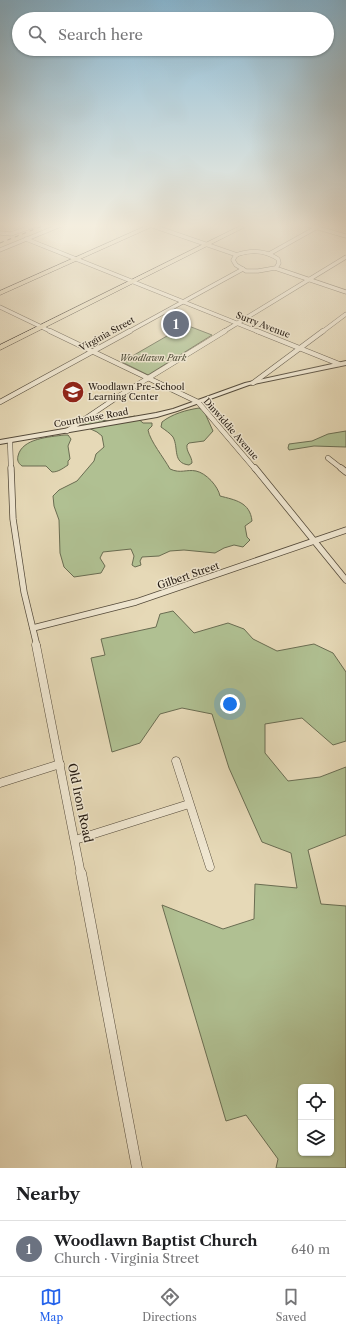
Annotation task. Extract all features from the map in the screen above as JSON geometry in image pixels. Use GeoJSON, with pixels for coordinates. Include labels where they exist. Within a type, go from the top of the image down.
{"type":"FeatureCollection","features":[{"type":"Feature","properties":{"kind":"highway"},"geometry":{"type":"LineString","coordinates":[[0,293],[31,280]]}},
{"type":"Feature","properties":{"kind":"highway"},"geometry":{"type":"LineString","coordinates":[[0,348],[138,280]]}},
{"type":"Feature","properties":{"kind":"street","name":"Surry Avenue"},"geometry":{"type":"LineString","coordinates":[[127,280],[339,364]]}},
{"type":"Feature","properties":{"kind":"street","name":"Virginia Street"},"geometry":{"type":"LineString","coordinates":[[0,402],[224,280]]}},
{"type":"Feature","properties":{"kind":"street"},"geometry":{"type":"LineString","coordinates":[[67,431],[149,378],[309,280],[346,292]]}},
{"type":"Feature","properties":{"kind":"street","name":"Dinwiddie Avenue"},"geometry":{"type":"LineString","coordinates":[[0,307],[198,402],[346,580]]}},
{"type":"Feature","properties":{"kind":"street"},"geometry":{"type":"LineString","coordinates":[[252,383],[346,314]]}},
{"type":"Feature","properties":{"kind":"street","name":"Courthouse Road"},"geometry":{"type":"LineString","coordinates":[[0,442],[158,415],[252,383],[346,363]]}},
{"type":"Feature","properties":{"kind":"street","name":"Old Iron Road"},"geometry":{"type":"LineString","coordinates":[[10,441],[15,538],[24,592],[33,628],[75,840],[137,1168]]}},
{"type":"Feature","properties":{"kind":"street"},"geometry":{"type":"LineString","coordinates":[[328,458],[346,472]]}},
{"type":"Feature","properties":{"kind":"street","name":"Gilbert Street"},"geometry":{"type":"LineString","coordinates":[[33,628],[136,602],[346,530]]}},
{"type":"Feature","properties":{"kind":"street"},"geometry":{"type":"LineString","coordinates":[[176,761],[210,867]]}},
{"type":"Feature","properties":{"kind":"street"},"geometry":{"type":"LineString","coordinates":[[0,783],[60,764]]}},
{"type":"Feature","properties":{"kind":"street"},"geometry":{"type":"LineString","coordinates":[[75,840],[189,804]]}},
{"type":"Feature","properties":{"kind":"green space","name":"Woodlawn Park"},"geometry":{"type":"Polygon","coordinates":[[[186,325],[212,335],[148,375],[122,362],[186,325]]]}},
{"type":"Feature","properties":{"kind":"green space"},"geometry":{"type":"Polygon","coordinates":[[[199,408],[204,411],[213,431],[204,441],[189,443],[187,445],[187,450],[192,463],[189,465],[184,464],[178,458],[173,437],[161,427],[162,422],[184,411],[199,408]]]}},
{"type":"Feature","properties":{"kind":"green space"},"geometry":{"type":"Polygon","coordinates":[[[135,416],[143,423],[152,423],[152,426],[148,430],[149,434],[170,469],[177,471],[200,472],[214,484],[220,496],[241,503],[245,506],[251,515],[252,521],[245,526],[247,537],[250,540],[243,547],[234,545],[215,553],[184,550],[170,551],[159,556],[142,557],[140,561],[141,565],[135,567],[132,565],[134,556],[131,549],[103,552],[100,558],[105,566],[101,573],[74,577],[64,567],[60,553],[59,520],[54,506],[53,496],[59,490],[77,481],[94,461],[96,454],[104,447],[102,436],[82,425],[93,419],[108,421],[135,416]]]}},
{"type":"Feature","properties":{"kind":"green space"},"geometry":{"type":"Polygon","coordinates":[[[346,431],[346,447],[314,446],[289,450],[288,448],[289,444],[312,441],[328,434],[346,431]]]}},
{"type":"Feature","properties":{"kind":"green space"},"geometry":{"type":"Polygon","coordinates":[[[68,435],[71,439],[68,446],[70,459],[68,461],[68,465],[62,469],[52,472],[46,466],[22,466],[19,463],[18,456],[25,445],[44,438],[68,435]]]}},
{"type":"Feature","properties":{"kind":"green space"},"geometry":{"type":"Polygon","coordinates":[[[173,611],[194,633],[228,623],[244,629],[253,639],[277,651],[314,644],[333,653],[346,672],[346,741],[333,745],[302,718],[265,724],[265,753],[288,781],[320,777],[346,767],[346,835],[308,850],[321,904],[346,906],[346,1168],[276,1168],[278,1159],[246,1115],[226,1121],[162,905],[223,929],[254,919],[255,884],[297,888],[291,853],[262,842],[229,768],[212,714],[182,708],[160,714],[140,743],[112,752],[91,658],[105,655],[101,639],[156,627],[160,614],[173,611]]]}},
{"type":"Feature","properties":{"kind":"place","name":"Woodlawn Baptist Church"},"geometry":{"type":"Point","coordinates":[176,324]}},
{"type":"Feature","properties":{"kind":"place","name":"Woodlawn Pre-School Learning Center"},"geometry":{"type":"Point","coordinates":[73,392]}}]}
